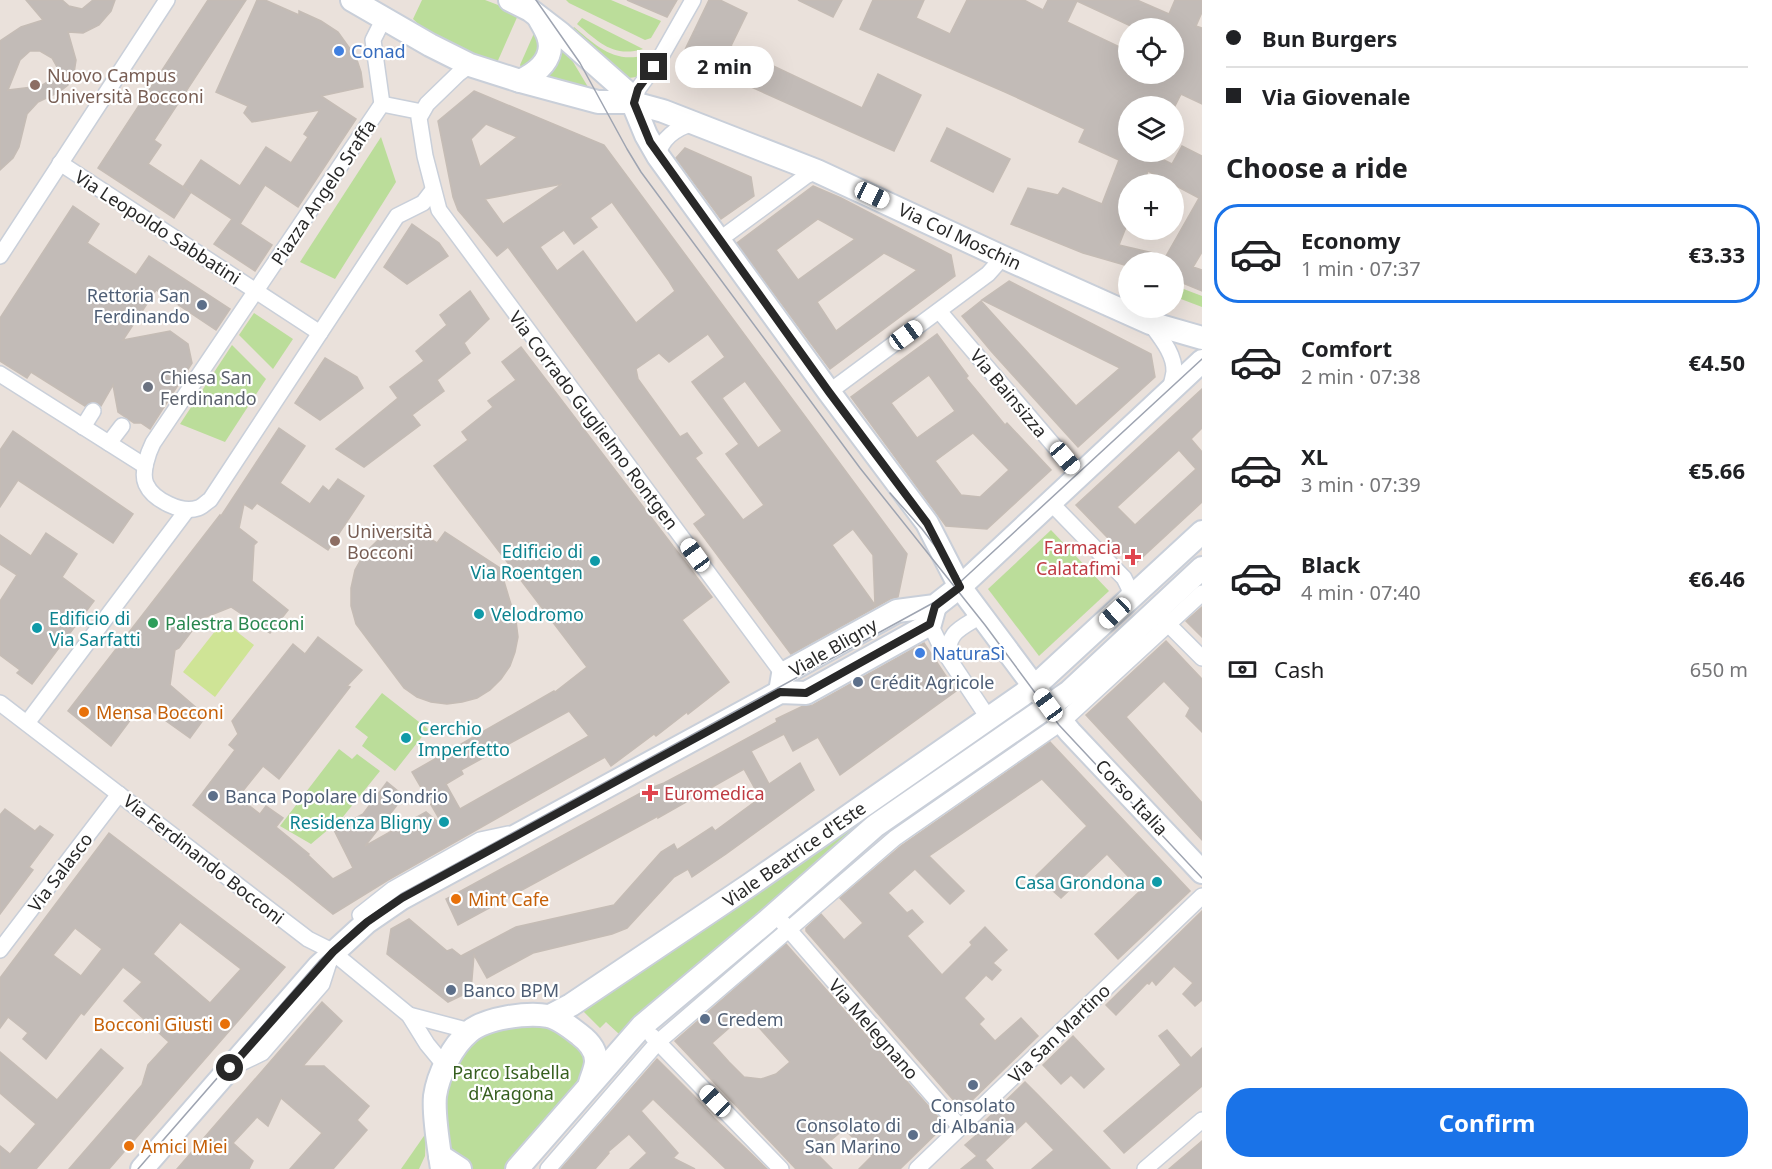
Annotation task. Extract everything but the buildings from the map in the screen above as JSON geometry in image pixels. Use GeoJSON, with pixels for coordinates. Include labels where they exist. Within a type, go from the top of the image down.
{"type":"FeatureCollection","features":[{"type":"Feature","properties":{"kind":"main road","name":"Via Col Moschin"},"geometry":{"type":"LineString","coordinates":[[352,0],[390,9],[430,45],[470,65],[597,102],[634,103],[654,108],[818,171],[1150,323],[1202,338]]}},
{"type":"Feature","properties":{"kind":"main road","name":"Corso Italia"},"geometry":{"type":"LineString","coordinates":[[510,0],[538,16],[629,93],[646,135],[658,156],[927,523],[960,587],[1055,714],[1202,872]]}},
{"type":"Feature","properties":{"kind":"main road"},"geometry":{"type":"LineString","coordinates":[[520,81],[533,75],[541,67],[550,48],[549,37],[538,16]]}},
{"type":"Feature","properties":{"kind":"main road","name":"Viale Bligny"},"geometry":{"type":"LineString","coordinates":[[782,683],[806,693],[925,621],[1202,361]]}},
{"type":"Feature","properties":{"kind":"main road","name":"Viale Beatrice d'Este"},"geometry":{"type":"LineString","coordinates":[[550,1016],[571,1005],[730,898],[1035,686],[1202,532]]}},
{"type":"Feature","properties":{"kind":"main road","name":"Viale Beatrice d'Este"},"geometry":{"type":"LineString","coordinates":[[517,1169],[642,1026],[782,922],[872,843],[875,825],[1055,714],[1069,692],[1162,618],[1202,568]]}},
{"type":"Feature","properties":{"kind":"main road","name":"Viale Bligny"},"geometry":{"type":"LineString","coordinates":[[142,1169],[333,952],[367,922],[402,898],[782,683],[897,610],[925,621]]}},
{"type":"Feature","properties":{"kind":"main road"},"geometry":{"type":"LineString","coordinates":[[460,1169],[439,1165],[435,1097],[438,1083],[455,1048],[470,1031],[489,1022],[509,1017],[550,1016],[569,1026],[593,1049],[596,1060],[589,1084]]}},
{"type":"Feature","properties":{"kind":"street"},"geometry":{"type":"LineString","coordinates":[[0,256],[167,0]]}},
{"type":"Feature","properties":{"kind":"street"},"geometry":{"type":"LineString","coordinates":[[634,103],[638,89],[659,60],[693,0]]}},
{"type":"Feature","properties":{"kind":"street"},"geometry":{"type":"LineString","coordinates":[[382,104],[373,40],[390,9]]}},
{"type":"Feature","properties":{"kind":"street"},"geometry":{"type":"LineString","coordinates":[[422,112],[433,98],[470,65]]}},
{"type":"Feature","properties":{"kind":"street","name":"Piazza Angelo Sraffa"},"geometry":{"type":"LineString","coordinates":[[145,466],[153,443],[382,104],[422,112]]}},
{"type":"Feature","properties":{"kind":"street","name":"Via Corrado Guglielmo Rontgen"},"geometry":{"type":"LineString","coordinates":[[422,112],[419,118],[425,156],[439,210],[782,683]]}},
{"type":"Feature","properties":{"kind":"street"},"geometry":{"type":"LineString","coordinates":[[658,156],[661,146],[669,135],[693,123]]}},
{"type":"Feature","properties":{"kind":"street","name":"Via Leopoldo Sabbatini"},"geometry":{"type":"LineString","coordinates":[[60,164],[252,298]]}},
{"type":"Feature","properties":{"kind":"street"},"geometry":{"type":"LineString","coordinates":[[719,240],[806,176],[818,171]]}},
{"type":"Feature","properties":{"kind":"street"},"geometry":{"type":"LineString","coordinates":[[1,369],[83,427],[145,466],[146,484],[156,496],[171,507],[187,510],[199,508],[210,500],[397,216],[423,203],[433,190]]}},
{"type":"Feature","properties":{"kind":"street"},"geometry":{"type":"LineString","coordinates":[[829,392],[993,269],[998,255]]}},
{"type":"Feature","properties":{"kind":"street"},"geometry":{"type":"LineString","coordinates":[[252,298],[316,339]]}},
{"type":"Feature","properties":{"kind":"street","name":"Via Bainsizza"},"geometry":{"type":"LineString","coordinates":[[939,311],[1079,475]]}},
{"type":"Feature","properties":{"kind":"street"},"geometry":{"type":"LineString","coordinates":[[1150,323],[1172,360],[1174,370],[1170,391]]}},
{"type":"Feature","properties":{"kind":"street"},"geometry":{"type":"LineString","coordinates":[[83,427],[93,411]]}},
{"type":"Feature","properties":{"kind":"street"},"geometry":{"type":"LineString","coordinates":[[110,443],[122,426]]}},
{"type":"Feature","properties":{"kind":"street"},"geometry":{"type":"LineString","coordinates":[[1050,502],[1124,578],[1129,588],[1130,598]]}},
{"type":"Feature","properties":{"kind":"street"},"geometry":{"type":"LineString","coordinates":[[27,723],[187,510]]}},
{"type":"Feature","properties":{"kind":"street"},"geometry":{"type":"LineString","coordinates":[[1202,593],[1162,618],[1202,658]]}},
{"type":"Feature","properties":{"kind":"street"},"geometry":{"type":"LineString","coordinates":[[949,658],[948,644],[953,634],[982,615]]}},
{"type":"Feature","properties":{"kind":"street"},"geometry":{"type":"LineString","coordinates":[[925,621],[989,719]]}},
{"type":"Feature","properties":{"kind":"street","name":"Via Ferdinando Bocconi"},"geometry":{"type":"LineString","coordinates":[[0,703],[308,939],[333,952],[409,1015],[427,1044],[446,1067]]}},
{"type":"Feature","properties":{"kind":"street","name":"Via Salasco"},"geometry":{"type":"LineString","coordinates":[[0,950],[119,794]]}},
{"type":"Feature","properties":{"kind":"street","name":"Via San Martino"},"geometry":{"type":"LineString","coordinates":[[916,1169],[1202,896]]}},
{"type":"Feature","properties":{"kind":"street","name":"Viale Beatrice d'Este"},"geometry":{"type":"LineString","coordinates":[[548,1169],[658,1042],[782,922]]}},
{"type":"Feature","properties":{"kind":"street","name":"Via Melegnano"},"geometry":{"type":"LineString","coordinates":[[782,922],[960,1127]]}},
{"type":"Feature","properties":{"kind":"street","name":"Via Ferdinando Bocconi"},"geometry":{"type":"LineString","coordinates":[[409,1015],[470,1031]]}},
{"type":"Feature","properties":{"kind":"street"},"geometry":{"type":"LineString","coordinates":[[642,1026],[781,1169]]}},
{"type":"Feature","properties":{"kind":"street"},"geometry":{"type":"LineString","coordinates":[[1145,1169],[1202,1120]]}},
{"type":"Feature","properties":{"kind":"green space"},"geometry":{"type":"Polygon","coordinates":[[[422,0],[485,0],[519,13],[496,65],[432,37],[413,19],[422,0]]]}},
{"type":"Feature","properties":{"kind":"green space"},"geometry":{"type":"Polygon","coordinates":[[[566,0],[611,0],[661,21],[651,38],[645,40],[566,0]]]}},
{"type":"Feature","properties":{"kind":"green space"},"geometry":{"type":"Polygon","coordinates":[[[582,18],[643,49],[623,51],[607,47],[577,24],[582,18]]]}},
{"type":"Feature","properties":{"kind":"green space"},"geometry":{"type":"Polygon","coordinates":[[[574,27],[602,49],[618,56],[636,57],[659,52],[636,77],[629,78],[572,30],[574,27]]]}},
{"type":"Feature","properties":{"kind":"green space"},"geometry":{"type":"Polygon","coordinates":[[[537,31],[541,53],[526,66],[521,67],[520,65],[537,31]]]}},
{"type":"Feature","properties":{"kind":"green space"},"geometry":{"type":"Polygon","coordinates":[[[556,46],[566,50],[588,87],[543,77],[556,46]]]}},
{"type":"Feature","properties":{"kind":"green space"},"geometry":{"type":"Polygon","coordinates":[[[381,137],[396,182],[335,279],[300,262],[381,137]]]}},
{"type":"Feature","properties":{"kind":"green space"},"geometry":{"type":"Polygon","coordinates":[[[1184,289],[1202,296],[1202,307],[1184,300],[1184,289]]]}},
{"type":"Feature","properties":{"kind":"green space"},"geometry":{"type":"Polygon","coordinates":[[[254,313],[293,339],[273,369],[239,335],[254,313]]]}},
{"type":"Feature","properties":{"kind":"green space"},"geometry":{"type":"Polygon","coordinates":[[[232,345],[266,379],[225,442],[180,424],[232,345]]]}},
{"type":"Feature","properties":{"kind":"green space"},"geometry":{"type":"Polygon","coordinates":[[[1051,530],[1109,591],[1039,656],[988,589],[1051,530]]]}},
{"type":"Feature","properties":{"kind":"green space"},"geometry":{"type":"Polygon","coordinates":[[[223,621],[254,645],[215,697],[183,672],[223,621]]]}},
{"type":"Feature","properties":{"kind":"green space"},"geometry":{"type":"Polygon","coordinates":[[[382,693],[428,729],[395,771],[362,746],[368,737],[355,727],[382,693]]]}},
{"type":"Feature","properties":{"kind":"green space"},"geometry":{"type":"Polygon","coordinates":[[[339,749],[352,759],[357,754],[380,771],[342,818],[311,844],[280,826],[339,749]]]}},
{"type":"Feature","properties":{"kind":"green space"},"geometry":{"type":"Polygon","coordinates":[[[899,795],[619,1034],[606,1022],[600,1028],[583,1011],[745,898],[899,795]]]}},
{"type":"Feature","properties":{"kind":"green space","name":"Parco Isabella d'Aragona"},"geometry":{"type":"Polygon","coordinates":[[[543,1018],[593,1056],[587,1086],[510,1169],[466,1169],[452,1160],[439,1091],[473,1035],[543,1018]]]}},
{"type":"Feature","properties":{"kind":"green space"},"geometry":{"type":"Polygon","coordinates":[[[426,1133],[425,1156],[419,1169],[401,1169],[426,1133]]]}},
{"type":"Feature","properties":{"kind":"tram line"},"geometry":{"type":"LineString","coordinates":[[536,0],[580,63],[641,172],[860,468],[985,625],[1059,725],[1202,878]]}},
{"type":"Feature","properties":{"kind":"tram line"},"geometry":{"type":"LineString","coordinates":[[138,1169],[320,960],[358,925],[401,894],[933,603],[958,584],[1202,359]]}},
{"type":"Feature","properties":{"kind":"tram line"},"geometry":{"type":"LineString","coordinates":[[890,493],[922,529],[958,576]]}},
{"type":"Feature","properties":{"kind":"place","name":"Conad"},"geometry":{"type":"Point","coordinates":[339,51]}},
{"type":"Feature","properties":{"kind":"place","name":"Nuovo Campus Università Bocconi"},"geometry":{"type":"Point","coordinates":[35,85]}},
{"type":"Feature","properties":{"kind":"place","name":"Rettoria San Ferdinando"},"geometry":{"type":"Point","coordinates":[202,305]}},
{"type":"Feature","properties":{"kind":"place","name":"Chiesa San Ferdinando"},"geometry":{"type":"Point","coordinates":[148,387]}},
{"type":"Feature","properties":{"kind":"place","name":"Università Bocconi"},"geometry":{"type":"Point","coordinates":[335,541]}},
{"type":"Feature","properties":{"kind":"place","name":"Farmacia Calatafimi"},"geometry":{"type":"Point","coordinates":[1133,557]}},
{"type":"Feature","properties":{"kind":"place","name":"Edificio di Via Roentgen"},"geometry":{"type":"Point","coordinates":[595,561]}},
{"type":"Feature","properties":{"kind":"place","name":"Velodromo"},"geometry":{"type":"Point","coordinates":[479,614]}},
{"type":"Feature","properties":{"kind":"place","name":"Palestra Bocconi"},"geometry":{"type":"Point","coordinates":[153,623]}},
{"type":"Feature","properties":{"kind":"place","name":"Edificio di Via Sarfatti"},"geometry":{"type":"Point","coordinates":[37,628]}},
{"type":"Feature","properties":{"kind":"place","name":"NaturaSì"},"geometry":{"type":"Point","coordinates":[920,653]}},
{"type":"Feature","properties":{"kind":"place","name":"Crédit Agricole"},"geometry":{"type":"Point","coordinates":[858,682]}},
{"type":"Feature","properties":{"kind":"place","name":"Mensa Bocconi"},"geometry":{"type":"Point","coordinates":[84,712]}},
{"type":"Feature","properties":{"kind":"place","name":"Cerchio Imperfetto"},"geometry":{"type":"Point","coordinates":[406,738]}},
{"type":"Feature","properties":{"kind":"place","name":"Euromedica"},"geometry":{"type":"Point","coordinates":[650,793]}},
{"type":"Feature","properties":{"kind":"place","name":"Banca Popolare di Sondrio"},"geometry":{"type":"Point","coordinates":[213,796]}},
{"type":"Feature","properties":{"kind":"place","name":"Residenza Bligny"},"geometry":{"type":"Point","coordinates":[444,822]}},
{"type":"Feature","properties":{"kind":"place","name":"Casa Grondona"},"geometry":{"type":"Point","coordinates":[1157,882]}},
{"type":"Feature","properties":{"kind":"place","name":"Mint Cafe"},"geometry":{"type":"Point","coordinates":[456,899]}},
{"type":"Feature","properties":{"kind":"place","name":"Banco BPM"},"geometry":{"type":"Point","coordinates":[451,990]}},
{"type":"Feature","properties":{"kind":"place","name":"Credem"},"geometry":{"type":"Point","coordinates":[705,1019]}},
{"type":"Feature","properties":{"kind":"place","name":"Bocconi Giusti"},"geometry":{"type":"Point","coordinates":[225,1024]}},
{"type":"Feature","properties":{"kind":"place","name":"Consolato di Albania"},"geometry":{"type":"Point","coordinates":[973,1085]}},
{"type":"Feature","properties":{"kind":"place","name":"Consolato di San Marino"},"geometry":{"type":"Point","coordinates":[913,1135]}},
{"type":"Feature","properties":{"kind":"place","name":"Amici Miei"},"geometry":{"type":"Point","coordinates":[129,1146]}},
{"type":"Feature","properties":{"kind":"route"},"geometry":{"type":"LineString","coordinates":[[230,1068],[333,952],[367,922],[402,898],[780,692],[806,693],[930,624],[935,606],[960,587],[927,523],[658,156],[646,135],[634,103],[635,94],[654,67]]}}]}
